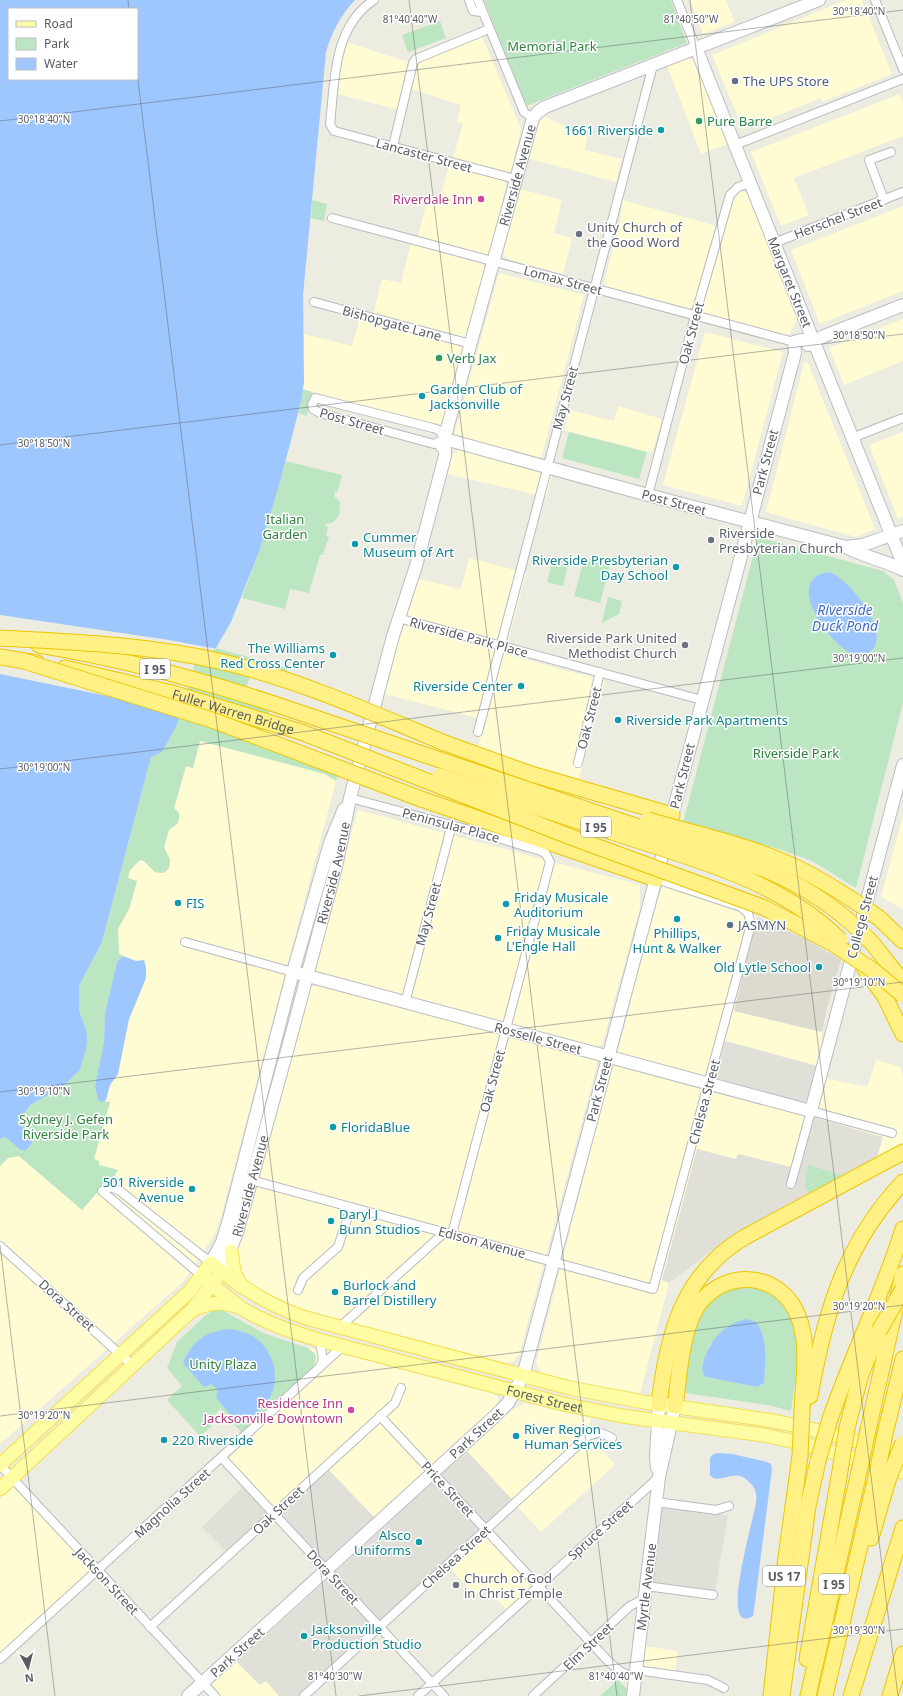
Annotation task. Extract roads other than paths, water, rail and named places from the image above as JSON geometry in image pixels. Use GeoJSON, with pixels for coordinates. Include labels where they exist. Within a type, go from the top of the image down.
{"type":"FeatureCollection","features":[{"type":"Feature","properties":{"kind":"highway","name":"Fuller Warren Bridge"},"geometry":{"type":"LineString","coordinates":[[0,638],[155,669],[217,686],[476,772]]}},
{"type":"Feature","properties":{"kind":"highway"},"geometry":{"type":"LineString","coordinates":[[0,638],[128,646],[222,662],[311,688],[442,742],[531,774],[672,815]]}},
{"type":"Feature","properties":{"kind":"highway","name":"Fuller Warren Bridge"},"geometry":{"type":"LineString","coordinates":[[0,657],[154,688],[221,706],[301,732]]}},
{"type":"Feature","properties":{"kind":"highway"},"geometry":{"type":"LineString","coordinates":[[24,661],[232,727],[421,799],[656,879]]}},
{"type":"Feature","properties":{"kind":"highway"},"geometry":{"type":"LineString","coordinates":[[301,732],[582,841],[765,908],[832,943],[869,968],[903,995]]}},
{"type":"Feature","properties":{"kind":"highway","name":"I 95"},"geometry":{"type":"LineString","coordinates":[[301,732],[667,850],[754,882],[787,899],[819,921],[845,945],[865,969],[885,997],[903,1034]]}},
{"type":"Feature","properties":{"kind":"highway"},"geometry":{"type":"LineString","coordinates":[[476,772],[734,844],[770,856],[824,882],[879,918],[903,937]]}},
{"type":"Feature","properties":{"kind":"highway","name":"I 95"},"geometry":{"type":"LineString","coordinates":[[476,772],[777,875],[799,886],[831,906],[851,922],[872,943],[903,982]]}},
{"type":"Feature","properties":{"kind":"highway"},"geometry":{"type":"LineString","coordinates":[[879,918],[903,940]]}},
{"type":"Feature","properties":{"kind":"highway"},"geometry":{"type":"LineString","coordinates":[[659,1404],[673,1330],[682,1304],[691,1288],[706,1268],[724,1251],[772,1223],[903,1152]]}},
{"type":"Feature","properties":{"kind":"highway"},"geometry":{"type":"LineString","coordinates":[[805,1412],[822,1333],[837,1285],[866,1230],[902,1183]]}},
{"type":"Feature","properties":{"kind":"highway"},"geometry":{"type":"LineString","coordinates":[[782,1696],[808,1506],[818,1461],[830,1419],[883,1287],[903,1228]]}},
{"type":"Feature","properties":{"kind":"highway","name":"I 95"},"geometry":{"type":"LineString","coordinates":[[808,1696],[903,1274]]}},
{"type":"Feature","properties":{"kind":"highway"},"geometry":{"type":"LineString","coordinates":[[675,1406],[687,1331],[696,1310],[705,1297],[722,1284],[735,1280],[749,1279],[767,1284],[779,1291],[789,1301],[798,1316],[804,1348],[805,1412]]}},
{"type":"Feature","properties":{"kind":"highway"},"geometry":{"type":"LineString","coordinates":[[801,1696],[847,1428],[861,1374],[879,1331],[903,1289]]}},
{"type":"Feature","properties":{"kind":"highway","name":"I 95"},"geometry":{"type":"LineString","coordinates":[[825,1696],[882,1479],[886,1434],[903,1359]]}},
{"type":"Feature","properties":{"kind":"highway","name":"US 17"},"geometry":{"type":"LineString","coordinates":[[771,1696],[785,1563],[805,1412]]}},
{"type":"Feature","properties":{"kind":"highway"},"geometry":{"type":"LineString","coordinates":[[882,1479],[903,1443]]}},
{"type":"Feature","properties":{"kind":"highway"},"geometry":{"type":"LineString","coordinates":[[851,1696],[903,1528]]}},
{"type":"Feature","properties":{"kind":"highway"},"geometry":{"type":"LineString","coordinates":[[890,1696],[903,1654]]}},
{"type":"Feature","properties":{"kind":"main road","name":"Riverside Avenue"},"geometry":{"type":"LineString","coordinates":[[0,1489],[192,1310],[208,1280],[211,1263],[246,1179],[278,1085],[336,867],[350,798],[398,618],[401,595],[438,455],[445,439],[515,179],[534,118],[538,112],[546,107],[819,0]]}},
{"type":"Feature","properties":{"kind":"main road","name":"Margaret Street"},"geometry":{"type":"LineString","coordinates":[[696,48],[903,564]]}},
{"type":"Feature","properties":{"kind":"main road"},"geometry":{"type":"LineString","coordinates":[[794,348],[903,305]]}},
{"type":"Feature","properties":{"kind":"main road","name":"Park Street"},"geometry":{"type":"LineString","coordinates":[[188,1696],[495,1416],[515,1392],[523,1376],[656,879],[794,348]]}},
{"type":"Feature","properties":{"kind":"main road","name":"Post Street"},"geometry":{"type":"LineString","coordinates":[[445,439],[546,468],[846,547],[863,545],[903,531]]}},
{"type":"Feature","properties":{"kind":"main road"},"geometry":{"type":"LineString","coordinates":[[846,547],[859,554],[888,562],[903,570]]}},
{"type":"Feature","properties":{"kind":"main road","name":"College Street"},"geometry":{"type":"LineString","coordinates":[[811,1111],[901,773]]}},
{"type":"Feature","properties":{"kind":"main road","name":"Riverside Avenue"},"geometry":{"type":"LineString","coordinates":[[0,1465],[180,1301],[221,1272],[231,1251],[270,1065],[293,972],[332,836],[350,798]]}},
{"type":"Feature","properties":{"kind":"main road","name":"Rosselle Street"},"geometry":{"type":"LineString","coordinates":[[293,972],[811,1111]]}},
{"type":"Feature","properties":{"kind":"main road"},"geometry":{"type":"LineString","coordinates":[[270,1065],[278,1085]]}},
{"type":"Feature","properties":{"kind":"main road"},"geometry":{"type":"LineString","coordinates":[[231,1251],[234,1272],[242,1287]]}},
{"type":"Feature","properties":{"kind":"main road","name":"Forest Street"},"geometry":{"type":"LineString","coordinates":[[211,1263],[242,1287],[284,1310],[340,1327],[523,1376],[601,1395],[786,1424],[903,1454]]}},
{"type":"Feature","properties":{"kind":"main road","name":"Forest Street"},"geometry":{"type":"LineString","coordinates":[[208,1280],[241,1308],[275,1325],[318,1340],[515,1392],[599,1412],[727,1429],[783,1439],[903,1472]]}},
{"type":"Feature","properties":{"kind":"main road"},"geometry":{"type":"LineString","coordinates":[[192,1310],[211,1303],[219,1302],[241,1308]]}},
{"type":"Feature","properties":{"kind":"main road","name":"Myrtle Avenue"},"geometry":{"type":"LineString","coordinates":[[659,1404],[656,1456],[659,1478]]}},
{"type":"Feature","properties":{"kind":"main road","name":"Myrtle Avenue"},"geometry":{"type":"LineString","coordinates":[[633,1696],[659,1478],[675,1406]]}},
{"type":"Feature","properties":{"kind":"street","name":"Lancaster Street"},"geometry":{"type":"LineString","coordinates":[[374,0],[359,13],[351,24],[341,44],[337,61],[330,124],[334,131],[515,179]]}},
{"type":"Feature","properties":{"kind":"street"},"geometry":{"type":"LineString","coordinates":[[469,0],[473,11],[482,12]]}},
{"type":"Feature","properties":{"kind":"street"},"geometry":{"type":"LineString","coordinates":[[478,0],[524,112],[534,118]]}},
{"type":"Feature","properties":{"kind":"street","name":"Margaret Street"},"geometry":{"type":"LineString","coordinates":[[677,0],[696,48]]}},
{"type":"Feature","properties":{"kind":"street"},"geometry":{"type":"LineString","coordinates":[[875,0],[903,69]]}},
{"type":"Feature","properties":{"kind":"street"},"geometry":{"type":"LineString","coordinates":[[393,146],[413,63],[416,59],[489,29]]}},
{"type":"Feature","properties":{"kind":"street","name":"May Street"},"geometry":{"type":"LineString","coordinates":[[478,732],[546,468],[595,289],[653,65]]}},
{"type":"Feature","properties":{"kind":"street"},"geometry":{"type":"LineString","coordinates":[[735,145],[903,79]]}},
{"type":"Feature","properties":{"kind":"street"},"geometry":{"type":"LineString","coordinates":[[884,200],[869,160],[891,152]]}},
{"type":"Feature","properties":{"kind":"street","name":"Oak Street"},"geometry":{"type":"LineString","coordinates":[[648,495],[695,316],[730,195],[738,186],[750,183]]}},
{"type":"Feature","properties":{"kind":"street","name":"Herschel Street"},"geometry":{"type":"LineString","coordinates":[[774,243],[903,192]]}},
{"type":"Feature","properties":{"kind":"street","name":"Lomax Street"},"geometry":{"type":"LineString","coordinates":[[332,218],[695,316],[794,348]]}},
{"type":"Feature","properties":{"kind":"street","name":"Bishopgate Lane"},"geometry":{"type":"LineString","coordinates":[[314,302],[471,344]]}},
{"type":"Feature","properties":{"kind":"street","name":"Post Street"},"geometry":{"type":"LineString","coordinates":[[320,398],[433,428],[439,430],[445,439],[432,444],[320,414],[313,409],[313,401],[320,398]]}},
{"type":"Feature","properties":{"kind":"street"},"geometry":{"type":"LineString","coordinates":[[852,438],[903,418]]}},
{"type":"Feature","properties":{"kind":"street","name":"Riverside Park Place"},"geometry":{"type":"LineString","coordinates":[[398,618],[702,700]]}},
{"type":"Feature","properties":{"kind":"street","name":"Oak Street"},"geometry":{"type":"LineString","coordinates":[[578,763],[600,672]]}},
{"type":"Feature","properties":{"kind":"street","name":"Peninsular Place"},"geometry":{"type":"LineString","coordinates":[[350,798],[452,824],[541,851],[549,859]]}},
{"type":"Feature","properties":{"kind":"street","name":"May Street"},"geometry":{"type":"LineString","coordinates":[[404,1003],[452,824]]}},
{"type":"Feature","properties":{"kind":"street","name":"Oak Street"},"geometry":{"type":"LineString","coordinates":[[449,1233],[549,868],[549,859]]}},
{"type":"Feature","properties":{"kind":"street","name":"Chelsea Street"},"geometry":{"type":"LineString","coordinates":[[653,1289],[751,926],[750,916],[741,907],[656,879]]}},
{"type":"Feature","properties":{"kind":"street","name":"Rosselle Street"},"geometry":{"type":"LineString","coordinates":[[185,942],[293,972]]}},
{"type":"Feature","properties":{"kind":"street","name":"Rosselle Street"},"geometry":{"type":"LineString","coordinates":[[811,1111],[892,1133]]}},
{"type":"Feature","properties":{"kind":"street","name":"College Street"},"geometry":{"type":"LineString","coordinates":[[791,1184],[811,1111]]}},
{"type":"Feature","properties":{"kind":"street","name":"Edison Avenue"},"geometry":{"type":"LineString","coordinates":[[246,1179],[653,1289]]}},
{"type":"Feature","properties":{"kind":"street"},"geometry":{"type":"LineString","coordinates":[[208,1280],[102,1191],[111,1187],[120,1191],[211,1263]]}},
{"type":"Feature","properties":{"kind":"street"},"geometry":{"type":"LineString","coordinates":[[298,1290],[305,1276],[338,1247],[351,1207]]}},
{"type":"Feature","properties":{"kind":"street"},"geometry":{"type":"LineString","coordinates":[[340,1327],[449,1233]]}},
{"type":"Feature","properties":{"kind":"street","name":"Dora Street"},"geometry":{"type":"LineString","coordinates":[[0,1246],[122,1353],[132,1365]]}},
{"type":"Feature","properties":{"kind":"street"},"geometry":{"type":"LineString","coordinates":[[318,1340],[323,1358],[320,1367]]}},
{"type":"Feature","properties":{"kind":"street","name":"Magnolia Street"},"geometry":{"type":"LineString","coordinates":[[0,1659],[343,1346]]}},
{"type":"Feature","properties":{"kind":"street","name":"Oak Street"},"geometry":{"type":"LineString","coordinates":[[150,1627],[395,1403],[401,1388]]}},
{"type":"Feature","properties":{"kind":"street","name":"Price Street"},"geometry":{"type":"LineString","coordinates":[[380,1416],[591,1643],[616,1668],[635,1674]]}},
{"type":"Feature","properties":{"kind":"street","name":"Chelsea Street"},"geometry":{"type":"LineString","coordinates":[[304,1696],[588,1436],[599,1432],[612,1438]]}},
{"type":"Feature","properties":{"kind":"street","name":"Dora Street"},"geometry":{"type":"LineString","coordinates":[[222,1458],[444,1696]]}},
{"type":"Feature","properties":{"kind":"street","name":"Jackson Street"},"geometry":{"type":"LineString","coordinates":[[0,1465],[215,1696]]}},
{"type":"Feature","properties":{"kind":"street","name":"Spruce Street"},"geometry":{"type":"LineString","coordinates":[[418,1696],[659,1478]]}},
{"type":"Feature","properties":{"kind":"street"},"geometry":{"type":"LineString","coordinates":[[656,1502],[716,1510],[725,1509],[729,1506]]}},
{"type":"Feature","properties":{"kind":"street"},"geometry":{"type":"LineString","coordinates":[[646,1586],[713,1595]]}},
{"type":"Feature","properties":{"kind":"street","name":"Elm Street"},"geometry":{"type":"LineString","coordinates":[[534,1696],[630,1606],[644,1599]]}},
{"type":"Feature","properties":{"kind":"street"},"geometry":{"type":"LineString","coordinates":[[635,1674],[708,1680],[724,1688]]}},
{"type":"Feature","properties":{"kind":"water"},"geometry":{"type":"Polygon","coordinates":[[[0,0],[355,0],[337,24],[326,52],[303,295],[304,382],[301,402],[280,482],[259,552],[231,622],[216,648],[197,650],[177,725],[162,752],[151,757],[102,942],[79,986],[79,1011],[86,1029],[87,1040],[80,1070],[62,1087],[30,1105],[18,1122],[29,1132],[32,1139],[30,1146],[25,1151],[21,1150],[5,1137],[0,1139],[0,0]]]}},
{"type":"Feature","properties":{"kind":"water","name":"Riverside Duck Pond"},"geometry":{"type":"Polygon","coordinates":[[[829,572],[847,584],[866,607],[873,620],[877,632],[876,643],[871,651],[866,654],[857,655],[847,651],[836,642],[816,615],[810,600],[809,587],[815,577],[829,572]]]}},
{"type":"Feature","properties":{"kind":"water"},"geometry":{"type":"Polygon","coordinates":[[[123,956],[136,961],[144,960],[146,967],[146,978],[129,1019],[118,1074],[110,1085],[106,1100],[102,1102],[98,1100],[95,1086],[104,1042],[105,1013],[117,962],[123,956]]]}},
{"type":"Feature","properties":{"kind":"water"},"geometry":{"type":"Polygon","coordinates":[[[747,1319],[756,1322],[765,1343],[764,1383],[757,1387],[706,1377],[702,1370],[702,1365],[708,1350],[716,1338],[726,1328],[739,1321],[747,1319]]]}},
{"type":"Feature","properties":{"kind":"water"},"geometry":{"type":"Polygon","coordinates":[[[228,1329],[248,1334],[262,1344],[273,1362],[275,1372],[273,1392],[268,1401],[256,1414],[237,1422],[216,1398],[218,1390],[211,1384],[204,1387],[183,1363],[195,1343],[200,1339],[212,1332],[228,1329]]]}},
{"type":"Feature","properties":{"kind":"water"},"geometry":{"type":"Polygon","coordinates":[[[717,1453],[732,1454],[767,1462],[771,1464],[772,1469],[753,1616],[743,1618],[738,1609],[738,1592],[756,1502],[756,1492],[754,1487],[745,1478],[740,1476],[735,1475],[717,1479],[710,1475],[710,1458],[712,1455],[717,1453]]]}},
{"type":"Feature","properties":{"kind":"place","name":"The UPS Store"},"geometry":{"type":"Point","coordinates":[735,81]}},
{"type":"Feature","properties":{"kind":"place","name":"Pure Barre"},"geometry":{"type":"Point","coordinates":[699,121]}},
{"type":"Feature","properties":{"kind":"place","name":"1661 Riverside"},"geometry":{"type":"Point","coordinates":[661,130]}},
{"type":"Feature","properties":{"kind":"place","name":"Riverdale Inn"},"geometry":{"type":"Point","coordinates":[481,199]}},
{"type":"Feature","properties":{"kind":"place","name":"Unity Church of the Good Word"},"geometry":{"type":"Point","coordinates":[579,234]}},
{"type":"Feature","properties":{"kind":"place","name":"Verb Jax"},"geometry":{"type":"Point","coordinates":[439,358]}},
{"type":"Feature","properties":{"kind":"place","name":"Garden Club of Jacksonville"},"geometry":{"type":"Point","coordinates":[422,396]}},
{"type":"Feature","properties":{"kind":"place","name":"Riverside Presbyterian Church"},"geometry":{"type":"Point","coordinates":[711,540]}},
{"type":"Feature","properties":{"kind":"place","name":"Cummer Museum of Art"},"geometry":{"type":"Point","coordinates":[355,544]}},
{"type":"Feature","properties":{"kind":"place","name":"Riverside Presbyterian Day School"},"geometry":{"type":"Point","coordinates":[676,567]}},
{"type":"Feature","properties":{"kind":"place","name":"Riverside Park United Methodist Church"},"geometry":{"type":"Point","coordinates":[685,645]}},
{"type":"Feature","properties":{"kind":"place","name":"The Williams Red Cross Center"},"geometry":{"type":"Point","coordinates":[333,655]}},
{"type":"Feature","properties":{"kind":"place","name":"Riverside Center"},"geometry":{"type":"Point","coordinates":[521,686]}},
{"type":"Feature","properties":{"kind":"place","name":"Riverside Park Apartments"},"geometry":{"type":"Point","coordinates":[618,720]}},
{"type":"Feature","properties":{"kind":"place","name":"FIS"},"geometry":{"type":"Point","coordinates":[178,903]}},
{"type":"Feature","properties":{"kind":"place","name":"Friday Musicale Auditorium"},"geometry":{"type":"Point","coordinates":[506,904]}},
{"type":"Feature","properties":{"kind":"place","name":"Phillips, Hunt & Walker"},"geometry":{"type":"Point","coordinates":[677,919]}},
{"type":"Feature","properties":{"kind":"place","name":"JASMYN"},"geometry":{"type":"Point","coordinates":[730,925]}},
{"type":"Feature","properties":{"kind":"place","name":"Friday Musicale L'Engle Hall"},"geometry":{"type":"Point","coordinates":[498,938]}},
{"type":"Feature","properties":{"kind":"place","name":"Old Lytle School"},"geometry":{"type":"Point","coordinates":[819,967]}},
{"type":"Feature","properties":{"kind":"place","name":"FloridaBlue"},"geometry":{"type":"Point","coordinates":[333,1127]}},
{"type":"Feature","properties":{"kind":"place","name":"501 Riverside Avenue"},"geometry":{"type":"Point","coordinates":[192,1189]}},
{"type":"Feature","properties":{"kind":"place","name":"Daryl J Bunn Studios"},"geometry":{"type":"Point","coordinates":[331,1221]}},
{"type":"Feature","properties":{"kind":"place","name":"Burlock and Barrel Distillery"},"geometry":{"type":"Point","coordinates":[335,1292]}},
{"type":"Feature","properties":{"kind":"place","name":"Residence Inn Jacksonville Downtown"},"geometry":{"type":"Point","coordinates":[351,1410]}},
{"type":"Feature","properties":{"kind":"place","name":"River Region Human Services"},"geometry":{"type":"Point","coordinates":[516,1436]}},
{"type":"Feature","properties":{"kind":"place","name":"220 Riverside"},"geometry":{"type":"Point","coordinates":[164,1440]}},
{"type":"Feature","properties":{"kind":"place","name":"Alsco Uniforms"},"geometry":{"type":"Point","coordinates":[419,1542]}},
{"type":"Feature","properties":{"kind":"place","name":"Church of God in Christ Temple"},"geometry":{"type":"Point","coordinates":[456,1585]}},
{"type":"Feature","properties":{"kind":"place","name":"Jacksonville Production Studio"},"geometry":{"type":"Point","coordinates":[304,1636]}},
{"type":"Feature","properties":{"kind":"park label","name":"Memorial Park"},"geometry":{"type":"Point","coordinates":[552,46]}},
{"type":"Feature","properties":{"kind":"park label","name":"Italian Garden"},"geometry":{"type":"Point","coordinates":[285,526]}},
{"type":"Feature","properties":{"kind":"park label","name":"Riverside Park"},"geometry":{"type":"Point","coordinates":[796,753]}},
{"type":"Feature","properties":{"kind":"park label","name":"Sydney J. Gefen Riverside Park"},"geometry":{"type":"Point","coordinates":[66,1126]}},
{"type":"Feature","properties":{"kind":"park label","name":"Unity Plaza"},"geometry":{"type":"Point","coordinates":[223,1364]}}]}
